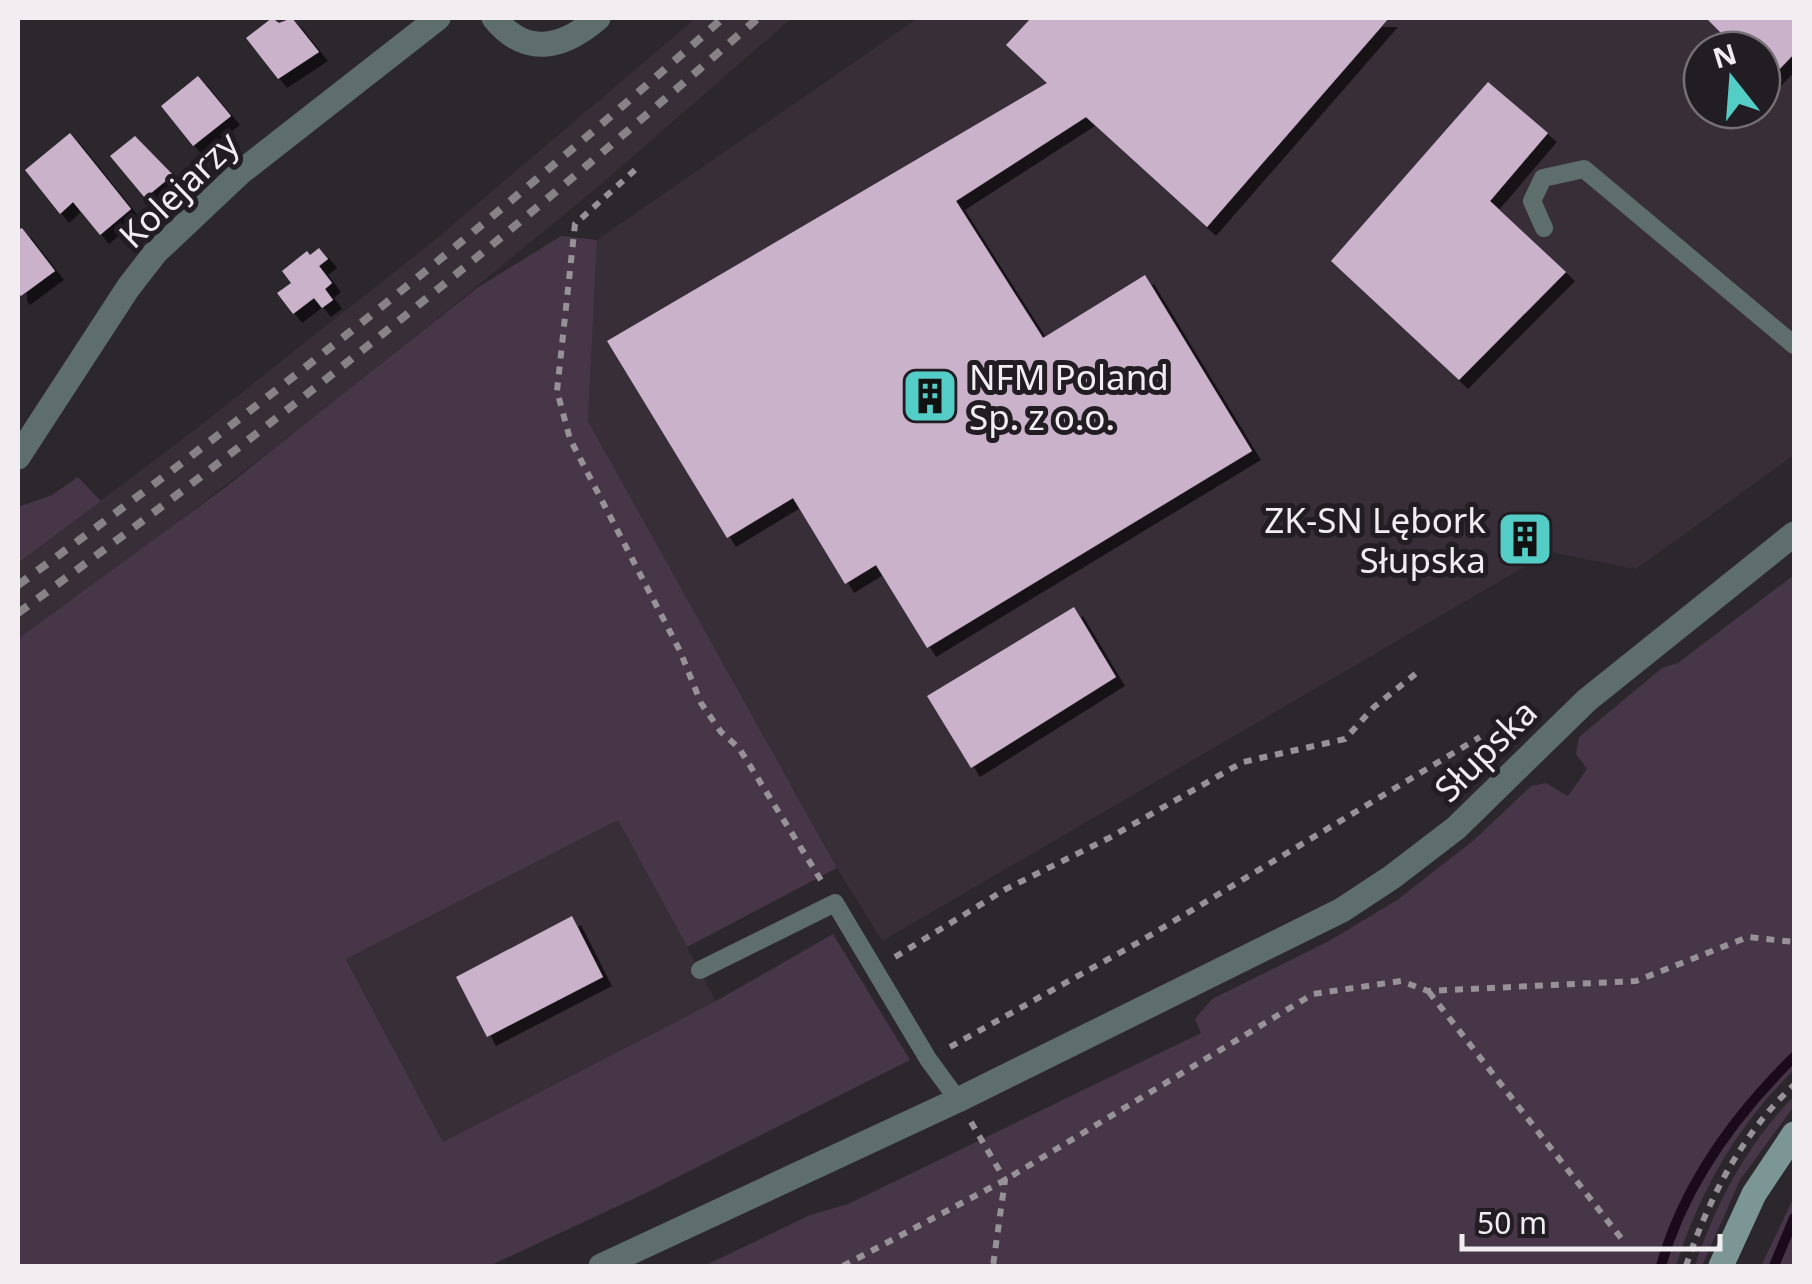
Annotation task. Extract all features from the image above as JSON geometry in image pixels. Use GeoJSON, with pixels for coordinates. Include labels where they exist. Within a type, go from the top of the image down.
{"type":"FeatureCollection","features":[{"type":"Feature","properties":{"kind":"main road"},"geometry":{"type":"LineString","coordinates":[[1722,1266],[1754,1194],[1794,1134]]}},
{"type":"Feature","properties":{"kind":"street","name":"Kolejarzy"},"geometry":{"type":"LineString","coordinates":[[18,458],[154,253],[241,172],[438,18]]}},
{"type":"Feature","properties":{"kind":"street"},"geometry":{"type":"LineString","coordinates":[[494,18],[517,40],[538,46],[566,39],[598,18]]}},
{"type":"Feature","properties":{"kind":"street","name":"Słupska"},"geometry":{"type":"LineString","coordinates":[[601,1266],[958,1100],[1342,910],[1427,852],[1476,810],[1587,700],[1794,534]]}},
{"type":"Feature","properties":{"kind":"lane"},"geometry":{"type":"LineString","coordinates":[[1544,228],[1532,201],[1543,178],[1584,169],[1794,345]]}},
{"type":"Feature","properties":{"kind":"lane"},"geometry":{"type":"LineString","coordinates":[[700,970],[835,903],[928,1060],[958,1100]]}},
{"type":"Feature","properties":{"kind":"path"},"geometry":{"type":"LineString","coordinates":[[635,170],[575,224],[557,391],[570,439],[680,651],[701,703],[721,732],[739,748],[835,903]]}},
{"type":"Feature","properties":{"kind":"path"},"geometry":{"type":"LineString","coordinates":[[874,969],[1006,889],[1109,838],[1243,762],[1345,739],[1374,707],[1418,672]]}},
{"type":"Feature","properties":{"kind":"path"},"geometry":{"type":"LineString","coordinates":[[928,1060],[1140,942],[1480,737]]}},
{"type":"Feature","properties":{"kind":"path"},"geometry":{"type":"LineString","coordinates":[[843,1266],[1005,1180],[1313,994],[1401,981],[1428,991],[1636,981],[1748,937],[1794,942]]}},
{"type":"Feature","properties":{"kind":"path"},"geometry":{"type":"LineString","coordinates":[[1428,991],[1622,1238]]}},
{"type":"Feature","properties":{"kind":"path"},"geometry":{"type":"LineString","coordinates":[[958,1100],[1005,1180],[993,1266]]}},
{"type":"Feature","properties":{"kind":"shaded area"},"geometry":{"type":"Polygon","coordinates":[[[696,18],[792,18],[599,186],[354,387],[18,639],[18,563],[436,239],[696,18]]]}},
{"type":"Feature","properties":{"kind":"shaded area"},"geometry":{"type":"Polygon","coordinates":[[[918,18],[1794,18],[1794,455],[1636,569],[1550,552],[882,941],[837,868],[588,421],[597,240],[918,18]]]}},
{"type":"Feature","properties":{"kind":"shaded area"},"geometry":{"type":"Polygon","coordinates":[[[561,236],[597,240],[588,421],[837,868],[687,947],[618,820],[346,959],[443,1142],[716,1001],[833,934],[910,1060],[646,1193],[489,1266],[18,1266],[18,639],[227,486],[477,288],[561,236]]]}},
{"type":"Feature","properties":{"kind":"shaded area"},"geometry":{"type":"Polygon","coordinates":[[[78,477],[101,501],[18,563],[18,507],[52,495],[78,477]]]}},
{"type":"Feature","properties":{"kind":"shaded area"},"geometry":{"type":"Polygon","coordinates":[[[1794,575],[1794,1070],[1755,1113],[1723,1160],[1696,1212],[1676,1266],[704,1266],[810,1215],[848,1204],[1201,1033],[1195,1019],[1212,999],[1329,941],[1397,900],[1474,840],[1531,786],[1546,783],[1568,796],[1587,769],[1576,754],[1579,737],[1662,668],[1678,663],[1794,575]]]}},
{"type":"Feature","properties":{"kind":"shaded area"},"geometry":{"type":"Polygon","coordinates":[[[618,820],[716,1001],[443,1142],[346,958],[618,820]]]}},
{"type":"Feature","properties":{"kind":"shaded area"},"geometry":{"type":"Polygon","coordinates":[[[1794,1096],[1794,1106],[1740,1180],[1702,1266],[1695,1266],[1735,1175],[1794,1096]]]}},
{"type":"Feature","properties":{"kind":"shaded area"},"geometry":{"type":"Polygon","coordinates":[[[1794,1197],[1794,1266],[1761,1266],[1794,1197]]]}},
{"type":"Feature","properties":{"kind":"building"},"geometry":{"type":"Polygon","coordinates":[[[272,18],[279,23],[292,18],[319,52],[278,79],[246,38],[272,18]]]}},
{"type":"Feature","properties":{"kind":"building","name":"NFM Poland Sp. z o.o."},"geometry":{"type":"Polygon","coordinates":[[[1031,18],[1389,18],[1207,227],[1086,117],[956,201],[1043,338],[1145,275],[1252,451],[927,648],[876,565],[845,584],[793,498],[727,538],[607,341],[1047,83],[1006,45],[1031,18]]]}},
{"type":"Feature","properties":{"kind":"building"},"geometry":{"type":"Polygon","coordinates":[[[1706,18],[1794,18],[1794,54],[1782,66],[1782,30],[1718,30],[1706,18]]]}},
{"type":"Feature","properties":{"kind":"building"},"geometry":{"type":"Polygon","coordinates":[[[198,76],[231,116],[193,146],[161,106],[198,76]]]}},
{"type":"Feature","properties":{"kind":"building"},"geometry":{"type":"Polygon","coordinates":[[[1488,82],[1548,133],[1490,201],[1566,272],[1459,380],[1331,261],[1488,82]]]}},
{"type":"Feature","properties":{"kind":"building"},"geometry":{"type":"Polygon","coordinates":[[[70,133],[131,209],[100,235],[73,202],[60,214],[25,170],[70,133]]]}},
{"type":"Feature","properties":{"kind":"building"},"geometry":{"type":"Polygon","coordinates":[[[135,136],[173,175],[145,198],[110,156],[135,136]]]}},
{"type":"Feature","properties":{"kind":"building"},"geometry":{"type":"Polygon","coordinates":[[[22,228],[55,271],[21,296],[18,230],[22,228]]]}},
{"type":"Feature","properties":{"kind":"building"},"geometry":{"type":"Polygon","coordinates":[[[319,248],[328,259],[319,266],[332,283],[325,289],[333,300],[322,308],[314,298],[293,314],[277,293],[291,283],[282,271],[307,251],[310,255],[319,248]]]}},
{"type":"Feature","properties":{"kind":"building","name":"ZK-SN Lębork Słupska"},"geometry":{"type":"Polygon","coordinates":[[[1523,531],[1533,540],[1525,547],[1516,538],[1523,531]]]}},
{"type":"Feature","properties":{"kind":"building"},"geometry":{"type":"Polygon","coordinates":[[[1074,607],[1116,677],[971,768],[927,696],[1074,607]]]}},
{"type":"Feature","properties":{"kind":"building"},"geometry":{"type":"Polygon","coordinates":[[[572,916],[603,977],[487,1037],[456,977],[572,916]]]}},
{"type":"Feature","properties":{"kind":"waterway"},"geometry":{"type":"LineString","coordinates":[[1661,1266],[1697,1179],[1751,1103],[1794,1057]]}},
{"type":"Feature","properties":{"kind":"waterway"},"geometry":{"type":"LineString","coordinates":[[1774,1266],[1794,1218]]}},
{"type":"Feature","properties":{"kind":"railway"},"geometry":{"type":"LineString","coordinates":[[18,585],[378,310],[723,18]]}},
{"type":"Feature","properties":{"kind":"railway"},"geometry":{"type":"LineString","coordinates":[[18,613],[395,324],[758,18]]}},
{"type":"Feature","properties":{"kind":"place","name":"NFM Poland Sp. z o.o."},"geometry":{"type":"Point","coordinates":[930,396]}},
{"type":"Feature","properties":{"kind":"place","name":"ZK-SN Lębork Słupska"},"geometry":{"type":"Point","coordinates":[1525,539]}}]}
